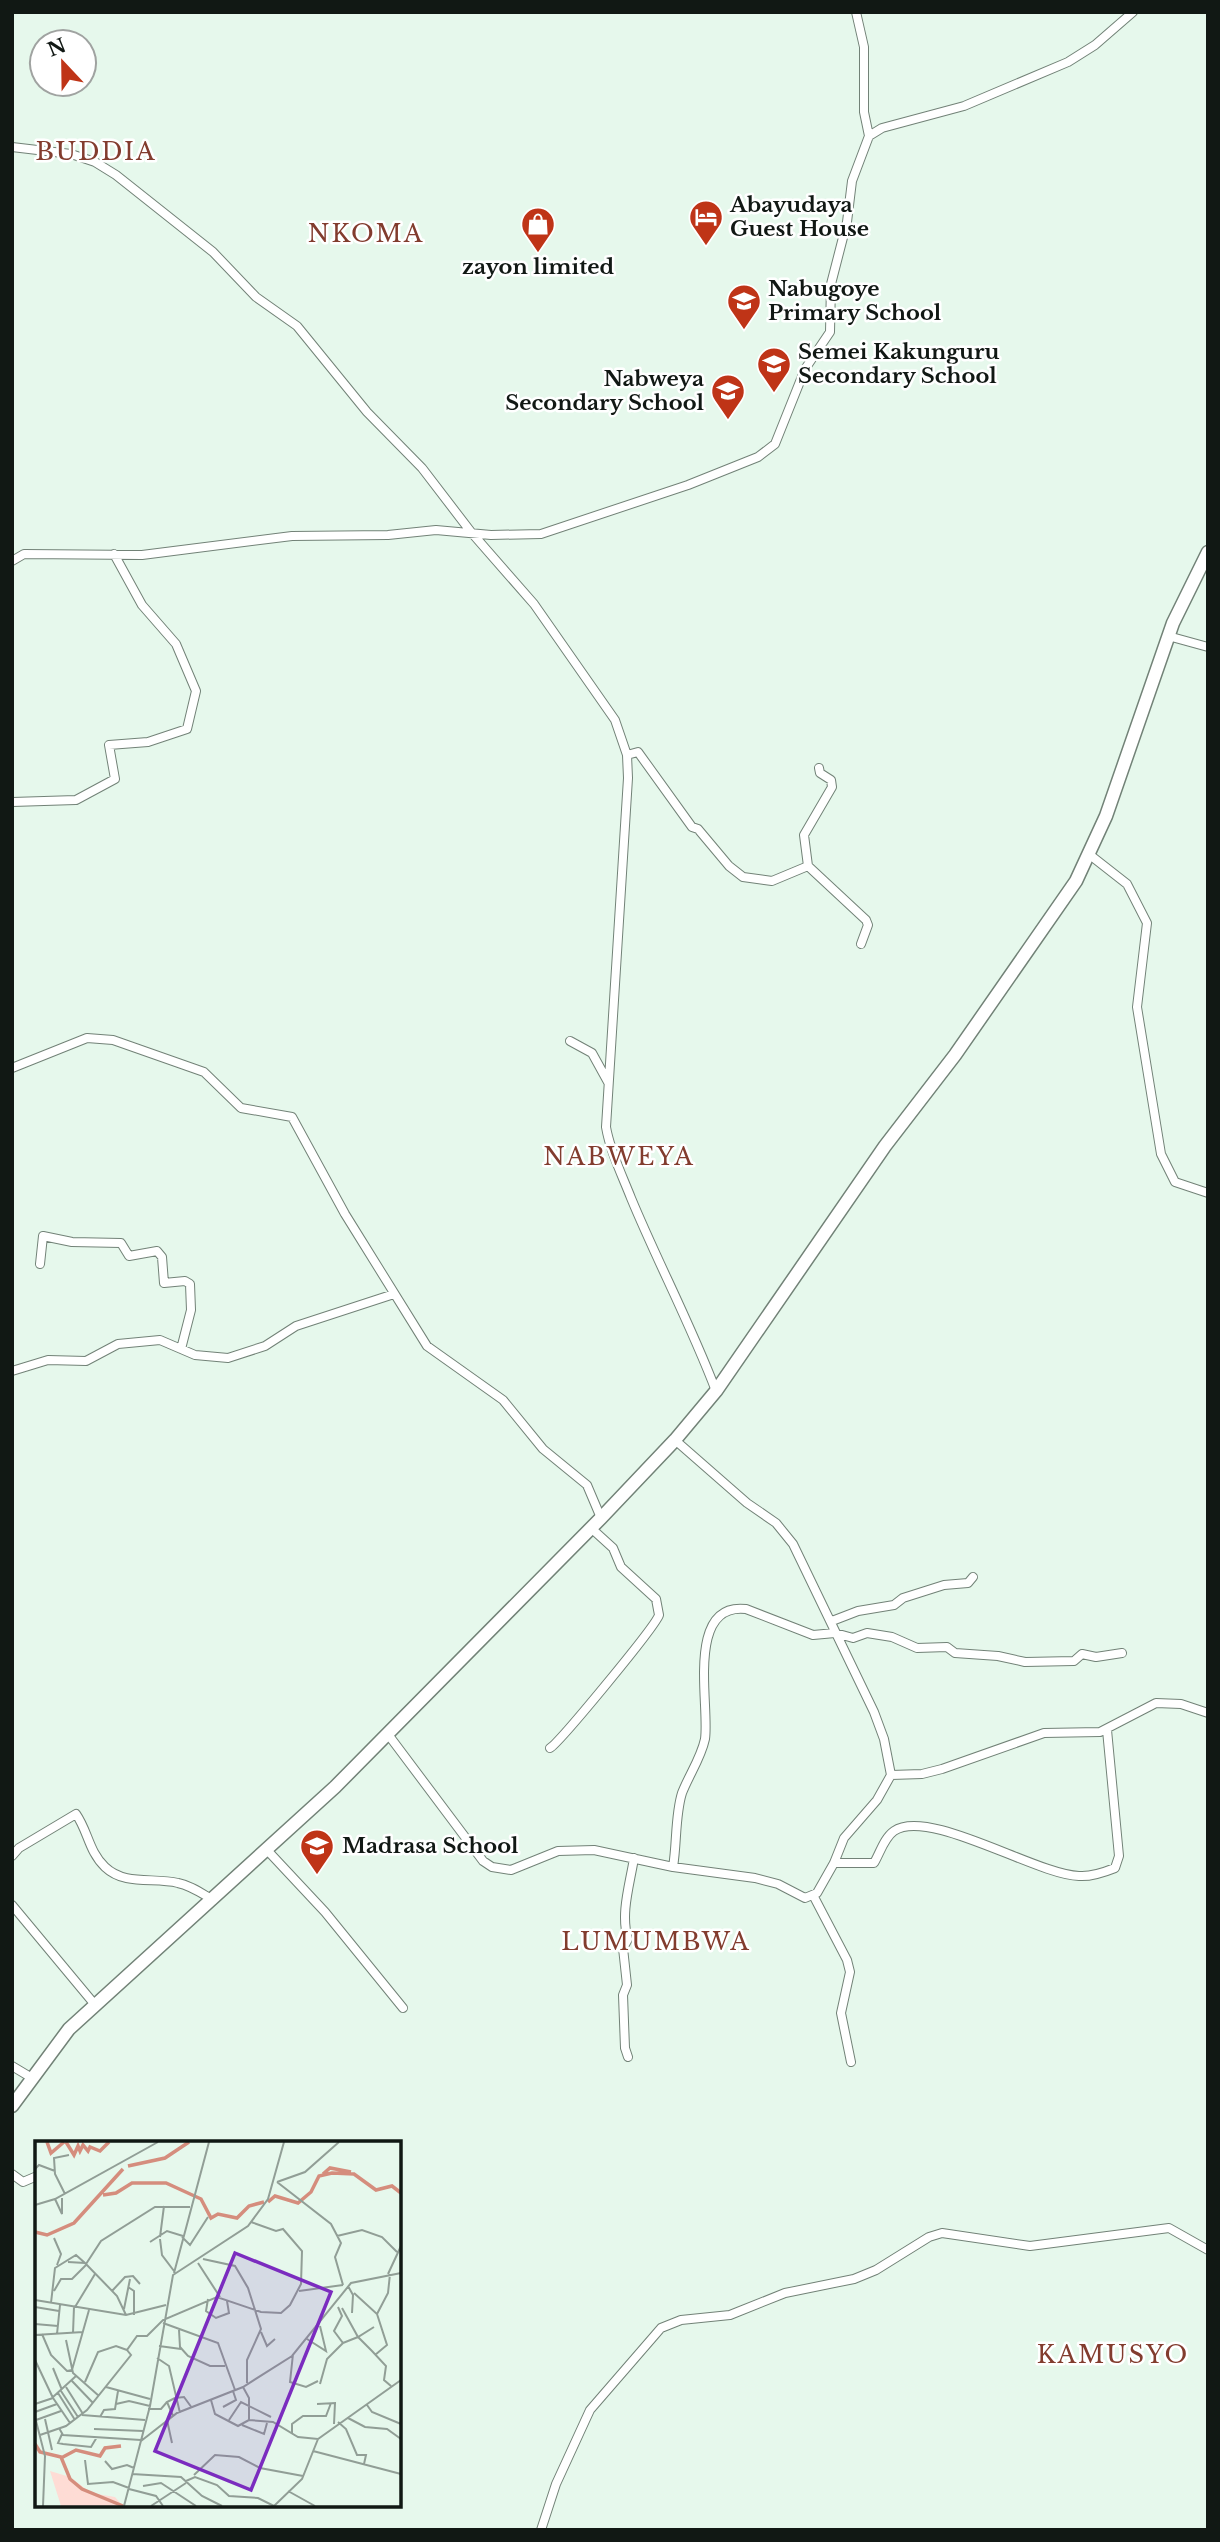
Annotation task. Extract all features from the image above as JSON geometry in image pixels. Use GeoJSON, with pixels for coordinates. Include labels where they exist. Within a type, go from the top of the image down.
{"type":"FeatureCollection","features":[{"type":"Feature","properties":{"kind":"street"},"geometry":{"type":"LineString","coordinates":[[12,550],[24,554],[161,554],[292,536],[388,535],[436,530],[507,535],[541,534],[740,465],[773,447],[805,369],[830,332],[831,284],[845,235],[852,181],[869,136],[864,112],[864,47],[856,12]]}},
{"type":"Feature","properties":{"kind":"street"},"geometry":{"type":"LineString","coordinates":[[869,136],[887,126],[964,106],[1068,62],[1095,45],[1133,12]]}},
{"type":"Feature","properties":{"kind":"street"},"geometry":{"type":"LineString","coordinates":[[12,147],[51,149],[95,162],[213,251],[256,297],[296,326],[367,412],[434,481],[471,532],[518,582],[615,720],[627,755],[628,778],[606,1126],[611,1149],[653,1255],[676,1297],[716,1391]]}},
{"type":"Feature","properties":{"kind":"street"},"geometry":{"type":"LineString","coordinates":[[486,547],[494,540],[507,535]]}},
{"type":"Feature","properties":{"kind":"street"},"geometry":{"type":"LineString","coordinates":[[12,2106],[69,2029],[267,1850],[387,1733],[592,1528],[675,1440],[716,1391],[886,1146],[1017,968],[1090,855],[1168,636],[1208,552]]}},
{"type":"Feature","properties":{"kind":"street"},"geometry":{"type":"LineString","coordinates":[[12,561],[24,554]]}},
{"type":"Feature","properties":{"kind":"street"},"geometry":{"type":"LineString","coordinates":[[12,802],[76,800],[115,779],[109,745],[148,742],[187,729],[196,691],[176,644],[142,605],[114,554]]}},
{"type":"Feature","properties":{"kind":"street"},"geometry":{"type":"LineString","coordinates":[[1168,636],[1208,648]]}},
{"type":"Feature","properties":{"kind":"street"},"geometry":{"type":"LineString","coordinates":[[627,755],[638,752],[692,827],[698,829],[738,874],[767,882],[808,866]]}},
{"type":"Feature","properties":{"kind":"street"},"geometry":{"type":"LineString","coordinates":[[820,768],[820,773],[831,780],[832,787],[804,835],[808,866],[866,920],[868,925],[861,944]]}},
{"type":"Feature","properties":{"kind":"street"},"geometry":{"type":"LineString","coordinates":[[1090,855],[1127,884],[1147,923],[1137,1007],[1161,1154],[1175,1182],[1208,1193]]}},
{"type":"Feature","properties":{"kind":"street"},"geometry":{"type":"LineString","coordinates":[[12,1068],[87,1038],[113,1040],[204,1072],[241,1108],[292,1117],[427,1346],[491,1389],[543,1449],[587,1485],[601,1518]]}},
{"type":"Feature","properties":{"kind":"street"},"geometry":{"type":"LineString","coordinates":[[570,1041],[592,1053],[610,1084]]}},
{"type":"Feature","properties":{"kind":"street"},"geometry":{"type":"LineString","coordinates":[[40,1264],[43,1236],[72,1242],[121,1243],[130,1256],[157,1251],[162,1257],[164,1283],[185,1281],[190,1284],[191,1310],[181,1349]]}},
{"type":"Feature","properties":{"kind":"street"},"geometry":{"type":"LineString","coordinates":[[12,1371],[48,1360],[86,1361],[118,1344],[160,1340],[195,1355],[228,1358],[265,1346],[296,1326],[394,1294]]}},
{"type":"Feature","properties":{"kind":"street"},"geometry":{"type":"LineString","coordinates":[[387,1733],[483,1861],[492,1867],[511,1870],[558,1851],[594,1850],[673,1867],[755,1878],[778,1884],[800,1897],[813,1895],[834,1863],[844,1838],[877,1800],[891,1775],[881,1729],[835,1633],[832,1621],[786,1534],[675,1440]]}},
{"type":"Feature","properties":{"kind":"street"},"geometry":{"type":"LineString","coordinates":[[550,1748],[557,1744],[576,1717],[648,1634],[659,1615],[656,1599],[621,1567],[613,1548],[592,1528]]}},
{"type":"Feature","properties":{"kind":"street"},"geometry":{"type":"LineString","coordinates":[[832,1621],[858,1611],[894,1605],[903,1598],[944,1585],[968,1583],[973,1577]]}},
{"type":"Feature","properties":{"kind":"street"},"geometry":{"type":"LineString","coordinates":[[673,1867],[681,1795],[705,1737],[703,1671],[708,1642],[718,1617],[736,1608],[746,1609],[813,1635],[835,1633],[853,1639],[867,1633],[892,1637],[917,1648],[947,1647],[956,1653],[998,1656],[1025,1662],[1074,1661],[1082,1654],[1096,1657],[1122,1653]]}},
{"type":"Feature","properties":{"kind":"street"},"geometry":{"type":"LineString","coordinates":[[891,1775],[942,1769],[1044,1732],[1088,1734],[1107,1730],[1156,1703],[1181,1704],[1208,1713]]}},
{"type":"Feature","properties":{"kind":"street"},"geometry":{"type":"LineString","coordinates":[[834,1863],[857,1866],[874,1863],[894,1831],[904,1828],[952,1832],[976,1843],[1077,1877],[1115,1868],[1119,1856],[1107,1730]]}},
{"type":"Feature","properties":{"kind":"street"},"geometry":{"type":"LineString","coordinates":[[12,1856],[19,1848],[76,1814],[93,1852],[115,1874],[137,1880],[176,1882],[192,1887],[213,1900]]}},
{"type":"Feature","properties":{"kind":"street"},"geometry":{"type":"LineString","coordinates":[[267,1850],[325,1912],[403,2008]]}},
{"type":"Feature","properties":{"kind":"street"},"geometry":{"type":"LineString","coordinates":[[628,2057],[625,2048],[623,1995],[627,1985],[623,1948],[628,1939],[625,1929],[626,1901],[634,1858]]}},
{"type":"Feature","properties":{"kind":"street"},"geometry":{"type":"LineString","coordinates":[[813,1895],[847,1960],[850,1972],[841,2013],[851,2062]]}},
{"type":"Feature","properties":{"kind":"street"},"geometry":{"type":"LineString","coordinates":[[12,1905],[96,2006]]}},
{"type":"Feature","properties":{"kind":"street"},"geometry":{"type":"LineString","coordinates":[[12,2066],[32,2078]]}},
{"type":"Feature","properties":{"kind":"street"},"geometry":{"type":"LineString","coordinates":[[12,2174],[23,2182],[35,2177]]}},
{"type":"Feature","properties":{"kind":"street"},"geometry":{"type":"LineString","coordinates":[[541,2530],[556,2484],[590,2410],[647,2341],[670,2323],[730,2315],[785,2293],[853,2279],[876,2270],[929,2237],[942,2233],[1030,2246],[1169,2228],[1208,2250]]}},
{"type":"Feature","properties":{"kind":"place","name":"Abayudaya Guest House"},"geometry":{"type":"Point","coordinates":[706,247]}},
{"type":"Feature","properties":{"kind":"place","name":"zayon limited"},"geometry":{"type":"Point","coordinates":[538,254]}},
{"type":"Feature","properties":{"kind":"place","name":"Nabugoye Primary School"},"geometry":{"type":"Point","coordinates":[744,331]}},
{"type":"Feature","properties":{"kind":"place","name":"Semei Kakunguru Secondary School"},"geometry":{"type":"Point","coordinates":[774,394]}},
{"type":"Feature","properties":{"kind":"place","name":"Nabweya Secondary School"},"geometry":{"type":"Point","coordinates":[728,421]}},
{"type":"Feature","properties":{"kind":"place","name":"Madrasa School"},"geometry":{"type":"Point","coordinates":[317,1876]}},
{"type":"Feature","properties":{"kind":"district","name":"BUDDIA"},"geometry":{"type":"Point","coordinates":[96,151]}},
{"type":"Feature","properties":{"kind":"district","name":"NKOMA"},"geometry":{"type":"Point","coordinates":[366,233]}},
{"type":"Feature","properties":{"kind":"district","name":"NABWEYA"},"geometry":{"type":"Point","coordinates":[619,1156]}},
{"type":"Feature","properties":{"kind":"district","name":"LUMUMBWA"},"geometry":{"type":"Point","coordinates":[656,1941]}},
{"type":"Feature","properties":{"kind":"district","name":"KAMUSYO"},"geometry":{"type":"Point","coordinates":[1113,2354]}}]}
